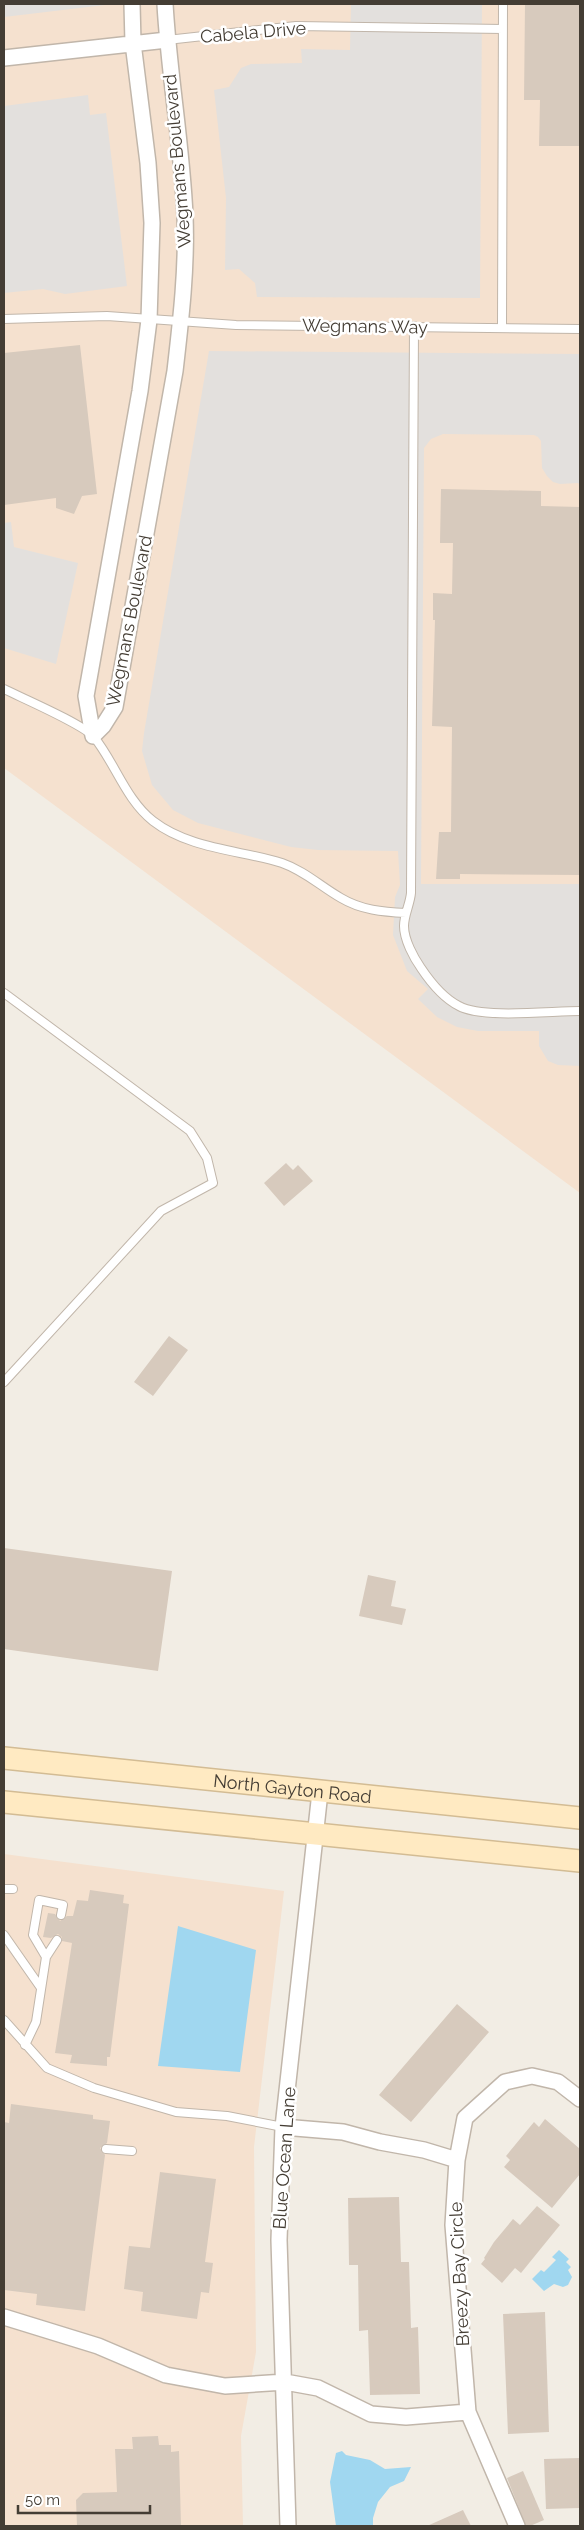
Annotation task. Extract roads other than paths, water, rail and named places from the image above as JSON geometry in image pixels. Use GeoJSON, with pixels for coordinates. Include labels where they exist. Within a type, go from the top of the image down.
{"type":"FeatureCollection","features":[{"type":"Feature","properties":{"kind":"main road","name":"North Gayton Road"},"geometry":{"type":"LineString","coordinates":[[4,1758],[580,1818]]}},
{"type":"Feature","properties":{"kind":"main road"},"geometry":{"type":"LineString","coordinates":[[4,1802],[580,1860]]}},
{"type":"Feature","properties":{"kind":"street","name":"Wegmans Boulevard"},"geometry":{"type":"LineString","coordinates":[[93,736],[86,696],[140,391],[149,320],[152,223],[148,163],[133,43],[132,4]]}},
{"type":"Feature","properties":{"kind":"street","name":"Wegmans Boulevard"},"geometry":{"type":"LineString","coordinates":[[93,736],[103,726],[115,707],[175,371],[181,322],[185,262],[185,215],[165,4]]}},
{"type":"Feature","properties":{"kind":"street","name":"Cabela Drive"},"geometry":{"type":"LineString","coordinates":[[4,58],[167,40]]}},
{"type":"Feature","properties":{"kind":"street","name":"Blue Ocean Lane"},"geometry":{"type":"LineString","coordinates":[[288,2526],[285,2382],[279,2240],[283,2127],[320,1792]]}},
{"type":"Feature","properties":{"kind":"street","name":"Breezy Bay Circle"},"geometry":{"type":"LineString","coordinates":[[517,2526],[468,2412],[453,2225],[457,2160],[466,2118],[505,2082],[532,2076],[558,2082],[580,2099]]}},
{"type":"Feature","properties":{"kind":"street"},"geometry":{"type":"LineString","coordinates":[[283,2127],[343,2132],[380,2142],[424,2150],[457,2160]]}},
{"type":"Feature","properties":{"kind":"street"},"geometry":{"type":"LineString","coordinates":[[4,2317],[98,2346],[166,2375],[225,2386],[285,2382],[318,2388],[371,2414],[406,2417],[468,2412]]}},
{"type":"Feature","properties":{"kind":"lane"},"geometry":{"type":"LineString","coordinates":[[502,327],[503,4]]}},
{"type":"Feature","properties":{"kind":"lane","name":"Cabela Drive"},"geometry":{"type":"LineString","coordinates":[[167,40],[296,26],[503,29]]}},
{"type":"Feature","properties":{"kind":"lane","name":"Wegmans Way"},"geometry":{"type":"LineString","coordinates":[[4,319],[107,316],[236,325],[580,329]]}},
{"type":"Feature","properties":{"kind":"lane"},"geometry":{"type":"LineString","coordinates":[[414,326],[411,875],[410,898],[404,926],[406,937],[417,963],[444,996],[459,1006],[476,1012],[580,1011]]}},
{"type":"Feature","properties":{"kind":"lane"},"geometry":{"type":"LineString","coordinates":[[4,689],[93,736],[140,808],[163,829],[191,841],[282,863],[301,871],[342,899],[358,906],[381,912],[406,913]]}},
{"type":"Feature","properties":{"kind":"lane"},"geometry":{"type":"LineString","coordinates":[[4,993],[190,1131],[207,1158],[214,1183],[161,1211],[4,1382]]}},
{"type":"Feature","properties":{"kind":"lane"},"geometry":{"type":"LineString","coordinates":[[4,1889],[13,1889]]}},
{"type":"Feature","properties":{"kind":"lane"},"geometry":{"type":"LineString","coordinates":[[46,1957],[34,1935],[39,1900],[63,1905],[61,1915]]}},
{"type":"Feature","properties":{"kind":"lane"},"geometry":{"type":"LineString","coordinates":[[4,1935],[42,1988]]}},
{"type":"Feature","properties":{"kind":"lane"},"geometry":{"type":"LineString","coordinates":[[25,2045],[36,2022],[46,1957],[57,1940]]}},
{"type":"Feature","properties":{"kind":"lane"},"geometry":{"type":"LineString","coordinates":[[4,2020],[47,2068],[94,2088],[176,2112],[228,2116],[283,2127]]}},
{"type":"Feature","properties":{"kind":"lane"},"geometry":{"type":"LineString","coordinates":[[106,2149],[132,2152]]}},
{"type":"Feature","properties":{"kind":"water"},"geometry":{"type":"Polygon","coordinates":[[[178,1926],[256,1950],[240,2072],[158,2066],[178,1926]]]}},
{"type":"Feature","properties":{"kind":"water"},"geometry":{"type":"Polygon","coordinates":[[[559,2250],[569,2259],[566,2262],[571,2267],[568,2270],[572,2277],[568,2285],[563,2287],[554,2284],[544,2291],[532,2279],[541,2270],[544,2272],[556,2260],[552,2257],[559,2250]]]}},
{"type":"Feature","properties":{"kind":"water"},"geometry":{"type":"Polygon","coordinates":[[[342,2451],[346,2455],[370,2460],[385,2469],[411,2467],[404,2481],[390,2487],[378,2502],[373,2518],[373,2526],[336,2526],[330,2482],[336,2453],[342,2451]]]}}]}
